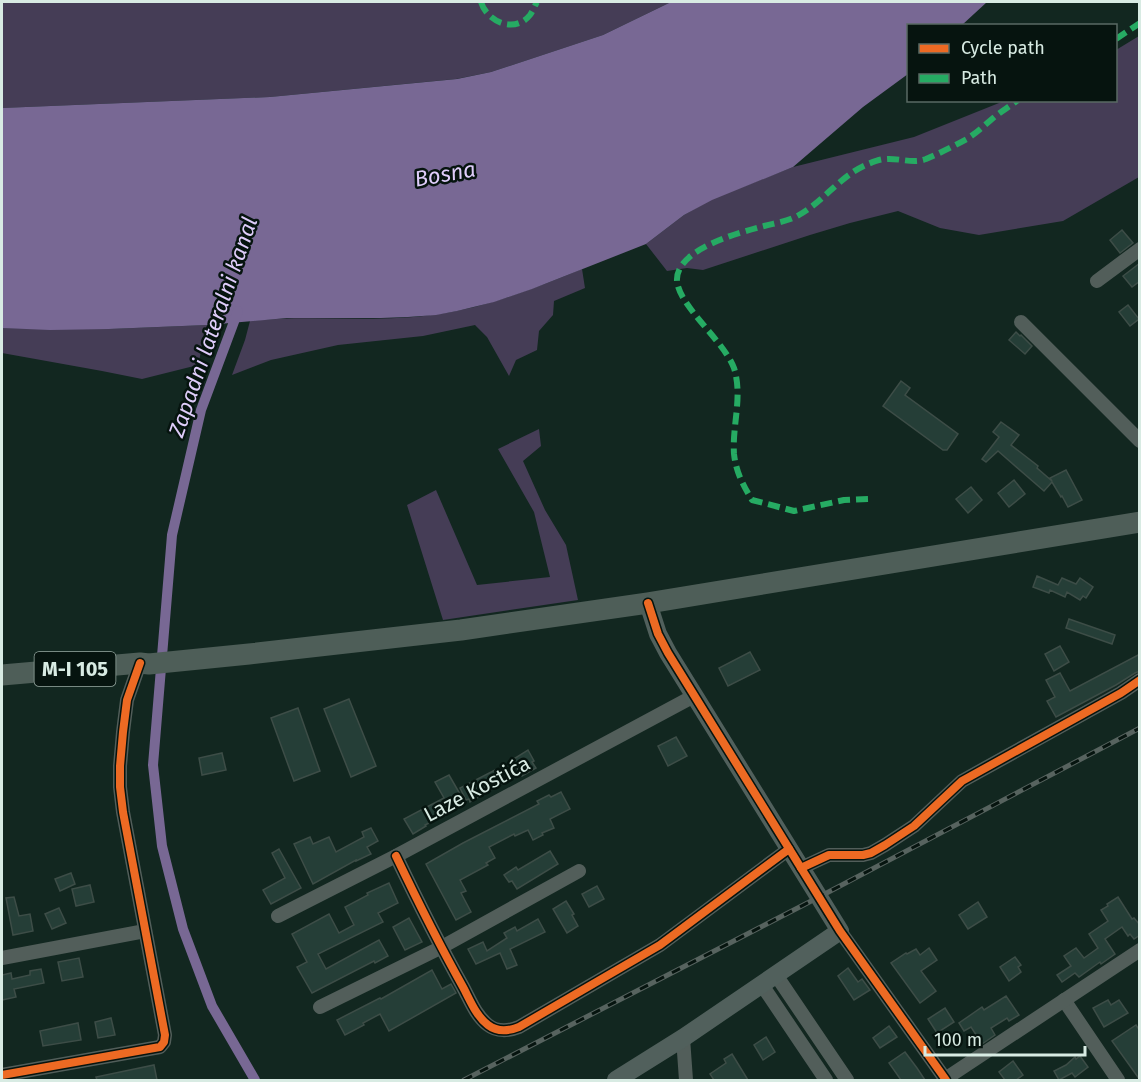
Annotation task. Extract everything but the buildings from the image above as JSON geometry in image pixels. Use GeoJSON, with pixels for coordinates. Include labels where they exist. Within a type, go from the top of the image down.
{"type":"FeatureCollection","features":[{"type":"Feature","properties":{"kind":"main road","name":"M-I 105"},"geometry":{"type":"LineString","coordinates":[[2,675],[174,662],[461,630],[648,603],[1140,522]]}},
{"type":"Feature","properties":{"kind":"street"},"geometry":{"type":"LineString","coordinates":[[1097,280],[1140,249]]}},
{"type":"Feature","properties":{"kind":"street"},"geometry":{"type":"LineString","coordinates":[[1021,322],[1140,441]]}},
{"type":"Feature","properties":{"kind":"street"},"geometry":{"type":"LineString","coordinates":[[648,603],[658,634],[668,653],[840,931],[945,1080],[1140,950]]}},
{"type":"Feature","properties":{"kind":"street"},"geometry":{"type":"LineString","coordinates":[[2,1075],[160,1047],[164,1042],[165,1035],[120,788],[127,700],[145,664]]}},
{"type":"Feature","properties":{"kind":"street"},"geometry":{"type":"LineString","coordinates":[[801,868],[829,855],[871,853],[914,826],[962,781],[1121,693],[1140,680]]}},
{"type":"Feature","properties":{"kind":"street","name":"Laze Kostića"},"geometry":{"type":"LineString","coordinates":[[278,916],[396,856],[694,696]]}},
{"type":"Feature","properties":{"kind":"street"},"geometry":{"type":"LineString","coordinates":[[396,856],[440,948],[479,1017],[490,1026],[510,1030],[519,1027],[660,945],[789,849]]}},
{"type":"Feature","properties":{"kind":"street"},"geometry":{"type":"LineString","coordinates":[[320,1007],[440,948],[579,871]]}},
{"type":"Feature","properties":{"kind":"street"},"geometry":{"type":"LineString","coordinates":[[2,958],[145,931]]}},
{"type":"Feature","properties":{"kind":"street"},"geometry":{"type":"LineString","coordinates":[[616,1080],[840,931]]}},
{"type":"Feature","properties":{"kind":"street"},"geometry":{"type":"LineString","coordinates":[[769,980],[826,1080]]}},
{"type":"Feature","properties":{"kind":"street"},"geometry":{"type":"LineString","coordinates":[[769,980],[847,1080]]}},
{"type":"Feature","properties":{"kind":"street"},"geometry":{"type":"LineString","coordinates":[[1064,1000],[1118,1080]]}},
{"type":"Feature","properties":{"kind":"street"},"geometry":{"type":"LineString","coordinates":[[682,1038],[686,1080]]}},
{"type":"Feature","properties":{"kind":"shaded area"},"geometry":{"type":"Polygon","coordinates":[[[2,2],[671,2],[603,35],[491,72],[456,79],[270,97],[2,108],[2,2]]]}},
{"type":"Feature","properties":{"kind":"shaded area"},"geometry":{"type":"Polygon","coordinates":[[[1139,36],[1139,177],[1063,221],[979,235],[940,228],[898,211],[810,235],[703,270],[687,268],[667,271],[646,244],[684,215],[712,199],[793,167],[914,137],[1002,102],[1117,102],[1117,49],[1139,36]]]}},
{"type":"Feature","properties":{"kind":"shaded area"},"geometry":{"type":"Polygon","coordinates":[[[582,269],[585,288],[554,301],[553,315],[539,331],[537,350],[516,360],[509,376],[487,337],[475,325],[423,336],[338,345],[271,360],[232,375],[250,321],[297,318],[391,318],[438,314],[493,302],[582,269]]]}},
{"type":"Feature","properties":{"kind":"shaded area"},"geometry":{"type":"Polygon","coordinates":[[[207,325],[198,365],[142,379],[2,353],[2,328],[109,329],[207,325]]]}},
{"type":"Feature","properties":{"kind":"shaded area"},"geometry":{"type":"Polygon","coordinates":[[[539,429],[541,446],[523,461],[545,510],[566,545],[578,600],[443,620],[407,505],[436,490],[477,585],[550,577],[534,512],[498,449],[539,429]]]}},
{"type":"Feature","properties":{"kind":"water","name":"Bosna"},"geometry":{"type":"Polygon","coordinates":[[[671,2],[987,2],[963,24],[907,24],[907,75],[863,107],[793,167],[712,200],[684,215],[646,244],[494,302],[436,315],[408,317],[287,318],[207,325],[109,329],[2,328],[2,108],[270,97],[457,79],[491,72],[603,35],[671,2]]]}},
{"type":"Feature","properties":{"kind":"waterway","name":"Zapadni lateralni kanal"},"geometry":{"type":"LineString","coordinates":[[238,311],[201,410],[172,535],[153,765],[162,846],[183,929],[212,1006],[255,1080]]}},
{"type":"Feature","properties":{"kind":"railway"},"geometry":{"type":"LineString","coordinates":[[464,1080],[1140,728]]}},
{"type":"Feature","properties":{"kind":"marked path"},"geometry":{"type":"LineString","coordinates":[[481,2],[484,9],[495,20],[509,25],[524,21],[537,2]]}},
{"type":"Feature","properties":{"kind":"marked path"},"geometry":{"type":"LineString","coordinates":[[1117,38],[1140,23]]}},
{"type":"Feature","properties":{"kind":"marked path"},"geometry":{"type":"LineString","coordinates":[[868,499],[844,500],[794,511],[752,500],[740,478],[734,454],[738,390],[734,368],[721,347],[685,301],[677,281],[679,270],[698,251],[711,244],[799,215],[817,203],[849,175],[868,164],[884,159],[921,160],[952,147],[970,137],[1015,102]]}},
{"type":"Feature","properties":{"kind":"cycle path"},"geometry":{"type":"LineString","coordinates":[[648,603],[658,634],[668,653],[840,931],[946,1080]]}},
{"type":"Feature","properties":{"kind":"cycle path"},"geometry":{"type":"LineString","coordinates":[[2,1075],[160,1047],[164,1042],[165,1035],[120,787],[127,700],[140,663]]}},
{"type":"Feature","properties":{"kind":"cycle path"},"geometry":{"type":"LineString","coordinates":[[801,868],[829,855],[871,853],[914,826],[962,781],[1121,693],[1140,680]]}},
{"type":"Feature","properties":{"kind":"cycle path"},"geometry":{"type":"LineString","coordinates":[[396,856],[477,1012],[488,1025],[503,1030],[519,1027],[660,945],[789,849]]}}]}
